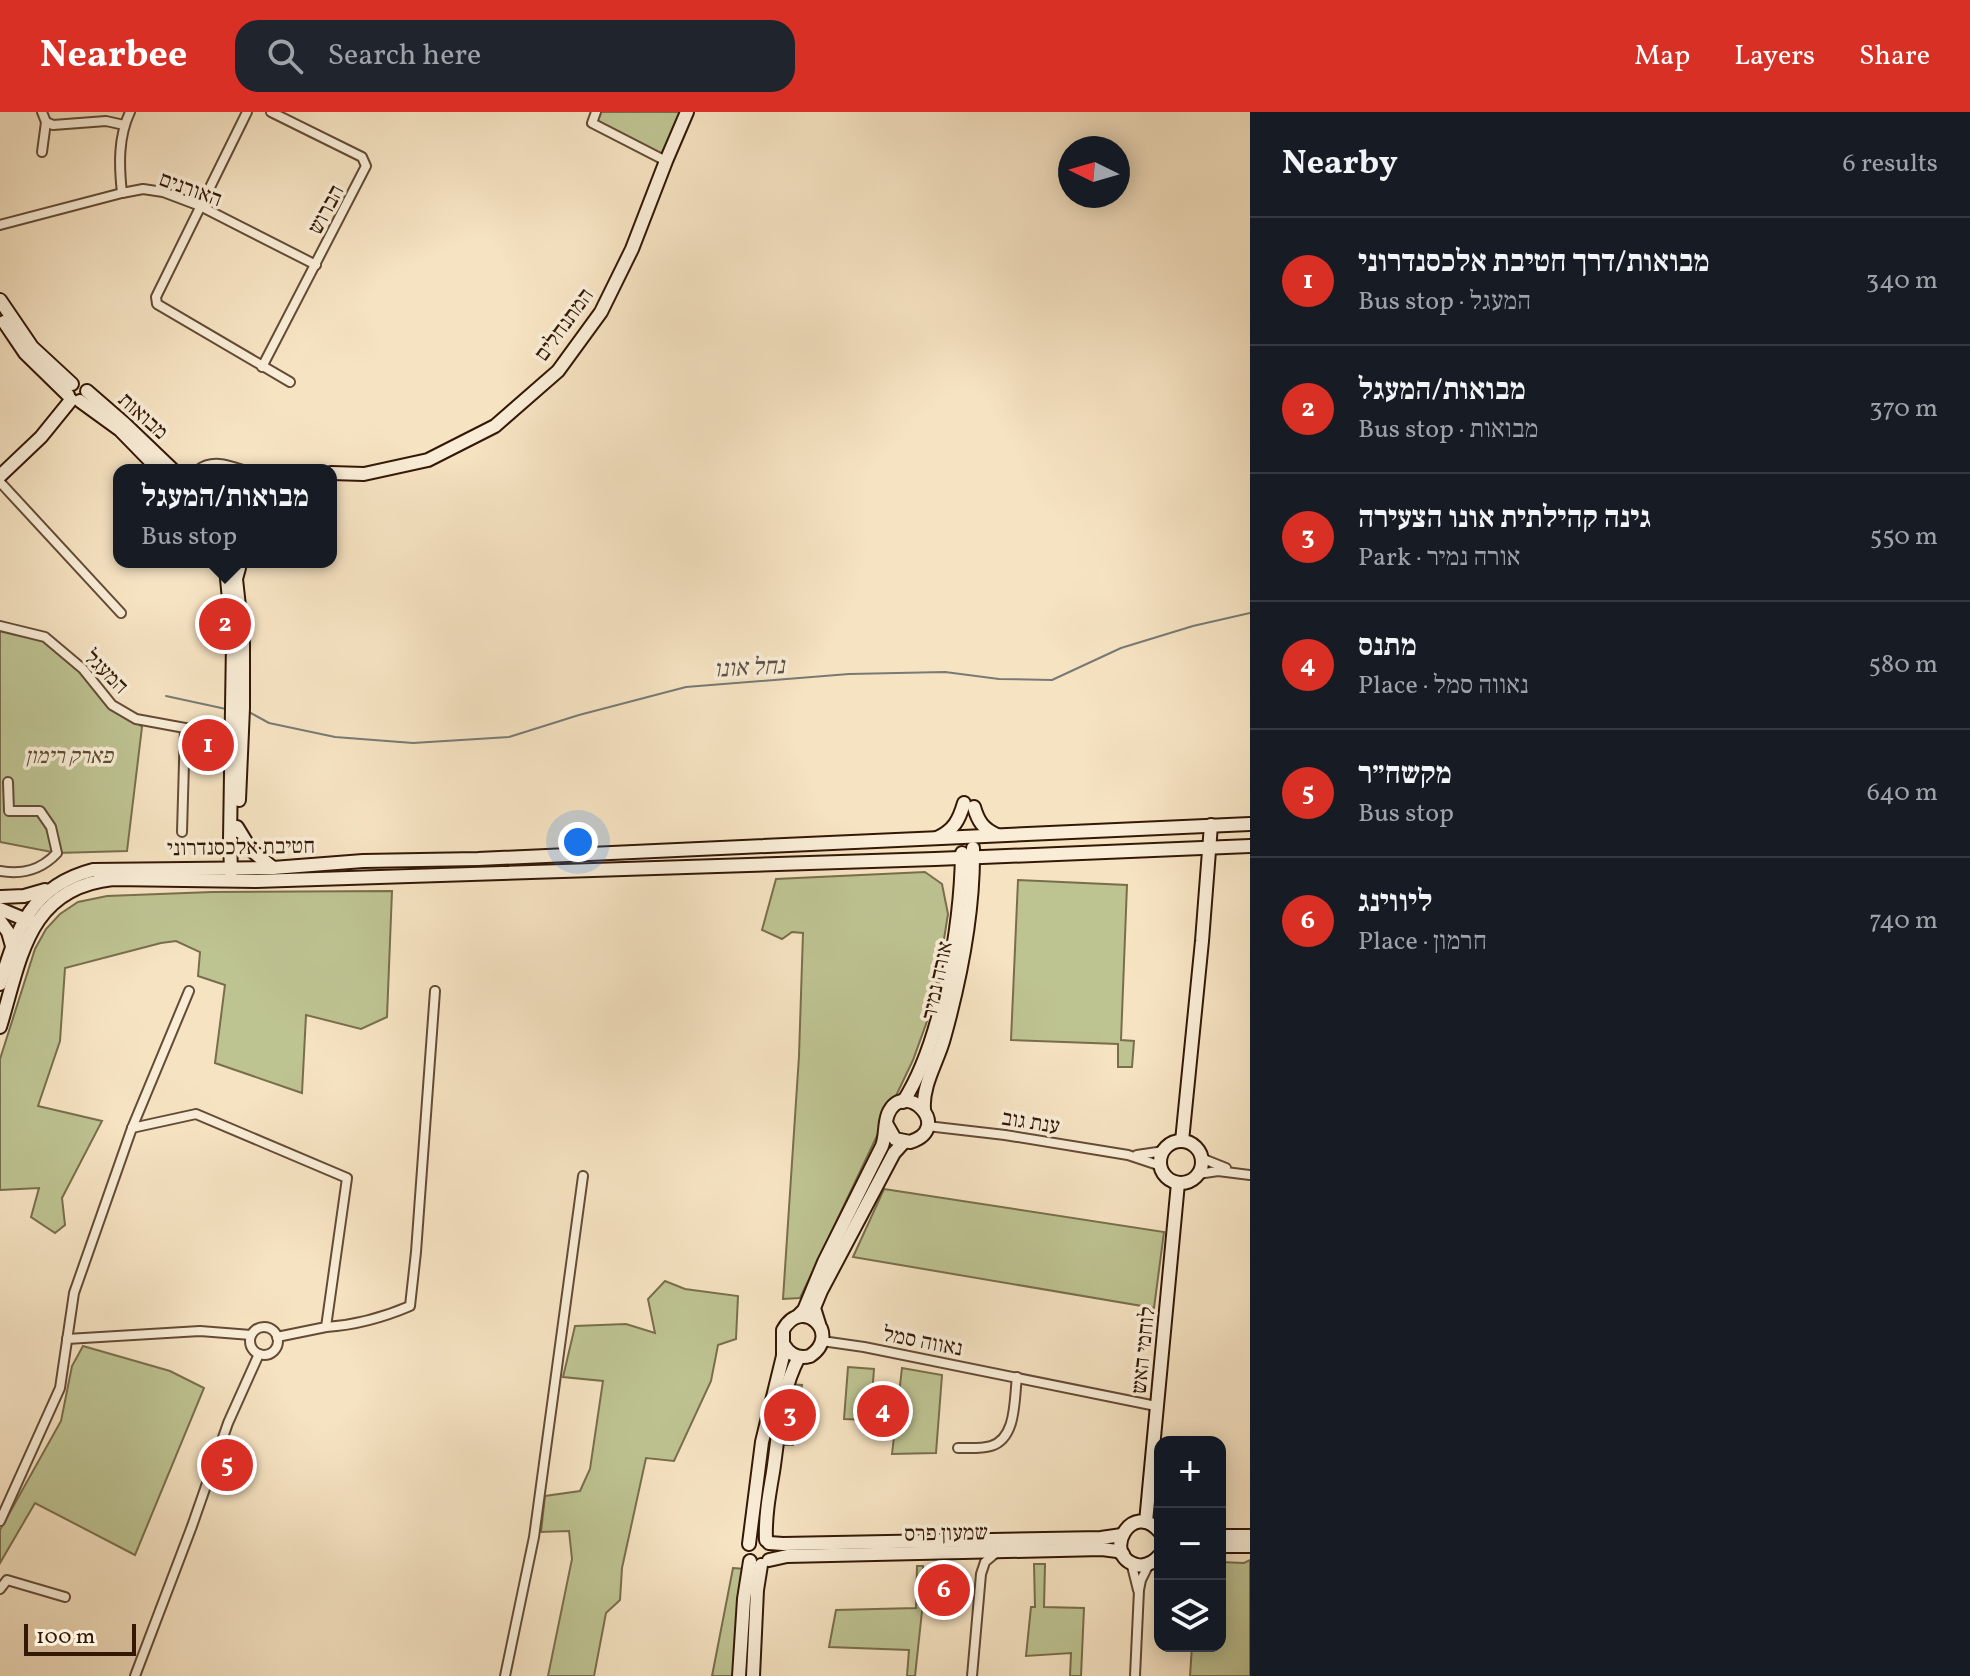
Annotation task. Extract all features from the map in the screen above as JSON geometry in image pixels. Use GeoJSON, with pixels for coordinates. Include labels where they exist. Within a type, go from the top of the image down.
{"type":"FeatureCollection","features":[{"type":"Feature","properties":{"kind":"street"},"geometry":{"type":"LineString","coordinates":[[42,112],[46,122],[42,152]]}},
{"type":"Feature","properties":{"kind":"street"},"geometry":{"type":"LineString","coordinates":[[122,193],[119,165],[124,125],[130,112]]}},
{"type":"Feature","properties":{"kind":"street"},"geometry":{"type":"LineString","coordinates":[[247,112],[156,297],[157,304],[290,382]]}},
{"type":"Feature","properties":{"kind":"street","name":"הברוש"},"geometry":{"type":"LineString","coordinates":[[262,367],[366,166],[362,157],[271,112]]}},
{"type":"Feature","properties":{"kind":"street"},"geometry":{"type":"LineString","coordinates":[[596,112],[592,123],[666,161]]}},
{"type":"Feature","properties":{"kind":"street","name":"המתנחלים"},"geometry":{"type":"LineString","coordinates":[[337,473],[364,474],[428,460],[495,426],[558,371],[601,312],[632,249],[687,112]]}},
{"type":"Feature","properties":{"kind":"street"},"geometry":{"type":"LineString","coordinates":[[46,122],[53,125],[106,121],[124,125]]}},
{"type":"Feature","properties":{"kind":"street","name":"האורנים"},"geometry":{"type":"LineString","coordinates":[[0,225],[143,189],[163,192],[200,206],[316,265]]}},
{"type":"Feature","properties":{"kind":"street","name":"מבואות"},"geometry":{"type":"LineString","coordinates":[[0,300],[32,347],[75,394],[125,424],[167,464]]}},
{"type":"Feature","properties":{"kind":"street","name":"מבואות"},"geometry":{"type":"LineString","coordinates":[[0,315],[25,353],[120,430],[153,464]]}},
{"type":"Feature","properties":{"kind":"street"},"geometry":{"type":"LineString","coordinates":[[0,476],[41,437],[75,394]]}},
{"type":"Feature","properties":{"kind":"street"},"geometry":{"type":"LineString","coordinates":[[0,482],[121,613]]}},
{"type":"Feature","properties":{"kind":"street"},"geometry":{"type":"LineString","coordinates":[[233,872],[230,839],[243,643],[234,568]]}},
{"type":"Feature","properties":{"kind":"street","name":"המעגל"},"geometry":{"type":"LineString","coordinates":[[0,626],[45,637],[83,669],[112,705],[136,719],[237,733]]}},
{"type":"Feature","properties":{"kind":"street"},"geometry":{"type":"LineString","coordinates":[[182,832],[185,728]]}},
{"type":"Feature","properties":{"kind":"street"},"geometry":{"type":"LineString","coordinates":[[233,872],[237,827],[237,733]]}},
{"type":"Feature","properties":{"kind":"street"},"geometry":{"type":"LineString","coordinates":[[0,871],[18,873],[38,868],[57,853],[51,827],[40,811],[9,811],[8,782]]}},
{"type":"Feature","properties":{"kind":"street"},"geometry":{"type":"LineString","coordinates":[[934,839],[956,825],[969,805],[980,824],[1000,836]]}},
{"type":"Feature","properties":{"kind":"street","name":"חטיבת אלכסנדרוני"},"geometry":{"type":"LineString","coordinates":[[31,917],[80,886],[113,879],[363,861],[478,859],[1250,824]]}},
{"type":"Feature","properties":{"kind":"street"},"geometry":{"type":"LineString","coordinates":[[1182,1141],[1211,825]]}},
{"type":"Feature","properties":{"kind":"street"},"geometry":{"type":"LineString","coordinates":[[237,827],[251,850],[273,868]]}},
{"type":"Feature","properties":{"kind":"street","name":"אורה נמיר"},"geometry":{"type":"LineString","coordinates":[[924,1109],[923,1099],[958,986],[968,837]]}},
{"type":"Feature","properties":{"kind":"street"},"geometry":{"type":"LineString","coordinates":[[198,868],[221,856],[230,839]]}},
{"type":"Feature","properties":{"kind":"street"},"geometry":{"type":"LineString","coordinates":[[1209,868],[1222,856],[1244,846]]}},
{"type":"Feature","properties":{"kind":"street","name":"חטיבת אלכסנדרוני"},"geometry":{"type":"LineString","coordinates":[[31,917],[38,900],[55,886],[65,879],[93,870],[198,868],[233,872],[477,874],[1244,846]]}},
{"type":"Feature","properties":{"kind":"street"},"geometry":{"type":"LineString","coordinates":[[1189,848],[1202,857],[1209,868]]}},
{"type":"Feature","properties":{"kind":"street"},"geometry":{"type":"LineString","coordinates":[[935,859],[955,868],[966,891],[985,864],[1000,855]]}},
{"type":"Feature","properties":{"kind":"street"},"geometry":{"type":"LineString","coordinates":[[0,897],[30,895],[55,886]]}},
{"type":"Feature","properties":{"kind":"street","name":"אורה נמיר"},"geometry":{"type":"LineString","coordinates":[[903,1102],[920,1071],[933,1035],[966,891]]}},
{"type":"Feature","properties":{"kind":"street"},"geometry":{"type":"LineString","coordinates":[[0,897],[31,917]]}},
{"type":"Feature","properties":{"kind":"street"},"geometry":{"type":"LineString","coordinates":[[0,909],[31,917]]}},
{"type":"Feature","properties":{"kind":"street"},"geometry":{"type":"LineString","coordinates":[[0,984],[12,946],[31,917]]}},
{"type":"Feature","properties":{"kind":"street"},"geometry":{"type":"LineString","coordinates":[[0,1027],[26,944],[31,917]]}},
{"type":"Feature","properties":{"kind":"street"},"geometry":{"type":"LineString","coordinates":[[0,921],[8,932],[12,946]]}},
{"type":"Feature","properties":{"kind":"street"},"geometry":{"type":"LineString","coordinates":[[0,1521],[60,1388],[74,1293],[132,1128],[189,991]]}},
{"type":"Feature","properties":{"kind":"street"},"geometry":{"type":"LineString","coordinates":[[277,1337],[326,1327],[357,1325],[410,1306],[435,991]]}},
{"type":"Feature","properties":{"kind":"street"},"geometry":{"type":"LineString","coordinates":[[760,1562],[746,1551],[762,1442],[783,1356],[785,1325],[804,1310],[824,1262],[886,1137],[890,1110],[903,1102],[914,1102],[924,1109],[927,1126],[919,1139],[904,1142],[894,1153],[821,1291],[814,1308],[822,1329],[822,1341],[814,1353],[805,1357],[790,1353],[784,1345]]}},
{"type":"Feature","properties":{"kind":"street"},"geometry":{"type":"LineString","coordinates":[[132,1128],[196,1114],[347,1178],[326,1327]]}},
{"type":"Feature","properties":{"kind":"street"},"geometry":{"type":"LineString","coordinates":[[887,1125],[891,1135],[904,1142]]}},
{"type":"Feature","properties":{"kind":"street","name":"ענת גוב"},"geometry":{"type":"LineString","coordinates":[[927,1126],[1128,1155],[1161,1166]]}},
{"type":"Feature","properties":{"kind":"street"},"geometry":{"type":"LineString","coordinates":[[1198,1174],[1201,1158],[1193,1145],[1182,1141],[1164,1151],[1161,1166],[1169,1179],[1178,1183],[1211,1171],[1246,1174]]}},
{"type":"Feature","properties":{"kind":"street","name":"ענת גוב"},"geometry":{"type":"LineString","coordinates":[[1128,1155],[1164,1151]]}},
{"type":"Feature","properties":{"kind":"street"},"geometry":{"type":"LineString","coordinates":[[1201,1158],[1246,1174]]}},
{"type":"Feature","properties":{"kind":"street"},"geometry":{"type":"LineString","coordinates":[[505,1676],[534,1537],[583,1176]]}},
{"type":"Feature","properties":{"kind":"street","name":"לוחמי האש"},"geometry":{"type":"LineString","coordinates":[[1146,1522],[1178,1183]]}},
{"type":"Feature","properties":{"kind":"street"},"geometry":{"type":"LineString","coordinates":[[798,1316],[809,1317],[819,1324]]}},
{"type":"Feature","properties":{"kind":"street"},"geometry":{"type":"LineString","coordinates":[[266,1327],[277,1337],[272,1352],[264,1355],[250,1345],[251,1335],[257,1328],[266,1327]]}},
{"type":"Feature","properties":{"kind":"street"},"geometry":{"type":"LineString","coordinates":[[67,1339],[200,1331],[251,1335]]}},
{"type":"Feature","properties":{"kind":"street","name":"נאווה סמל"},"geometry":{"type":"LineString","coordinates":[[822,1341],[1156,1406]]}},
{"type":"Feature","properties":{"kind":"street"},"geometry":{"type":"LineString","coordinates":[[135,1676],[228,1423],[259,1354]]}},
{"type":"Feature","properties":{"kind":"street"},"geometry":{"type":"LineString","coordinates":[[739,1676],[744,1599],[760,1562],[772,1550],[767,1542],[766,1511],[789,1376],[799,1357]]}},
{"type":"Feature","properties":{"kind":"street"},"geometry":{"type":"LineString","coordinates":[[958,1448],[989,1447],[1003,1438],[1010,1429],[1017,1377]]}},
{"type":"Feature","properties":{"kind":"street"},"geometry":{"type":"LineString","coordinates":[[1139,1594],[1120,1545],[1122,1535],[1134,1523],[1146,1522],[1154,1528]]}},
{"type":"Feature","properties":{"kind":"street","name":"שמעון פרס"},"geometry":{"type":"LineString","coordinates":[[767,1542],[775,1545],[1122,1535]]}},
{"type":"Feature","properties":{"kind":"street"},"geometry":{"type":"LineString","coordinates":[[1226,1536],[1250,1536]]}},
{"type":"Feature","properties":{"kind":"street"},"geometry":{"type":"LineString","coordinates":[[749,1544],[759,1538],[767,1542]]}},
{"type":"Feature","properties":{"kind":"street"},"geometry":{"type":"LineString","coordinates":[[1226,1546],[1250,1546]]}},
{"type":"Feature","properties":{"kind":"street","name":"שמעון פרס"},"geometry":{"type":"LineString","coordinates":[[760,1562],[787,1556],[1102,1549],[1117,1551],[1139,1565],[1149,1564]]}},
{"type":"Feature","properties":{"kind":"street"},"geometry":{"type":"LineString","coordinates":[[964,1552],[977,1563],[981,1574]]}},
{"type":"Feature","properties":{"kind":"street"},"geometry":{"type":"LineString","coordinates":[[972,1676],[981,1574],[985,1562],[998,1552]]}},
{"type":"Feature","properties":{"kind":"street"},"geometry":{"type":"LineString","coordinates":[[1135,1676],[1141,1580],[1154,1560]]}},
{"type":"Feature","properties":{"kind":"street"},"geometry":{"type":"LineString","coordinates":[[753,1676],[760,1562]]}},
{"type":"Feature","properties":{"kind":"street"},"geometry":{"type":"LineString","coordinates":[[0,1589],[7,1580],[65,1597]]}},
{"type":"Feature","properties":{"kind":"green space"},"geometry":{"type":"Polygon","coordinates":[[[597,112],[687,112],[666,161],[592,123],[597,112]]]}},
{"type":"Feature","properties":{"kind":"green space","name":"פארק רימון"},"geometry":{"type":"Polygon","coordinates":[[[0,626],[45,637],[142,727],[127,851],[57,853],[0,842],[0,626]]]}},
{"type":"Feature","properties":{"kind":"green space"},"geometry":{"type":"Polygon","coordinates":[[[925,872],[942,884],[948,914],[934,1002],[913,1060],[800,1298],[783,1299],[799,1056],[803,933],[792,932],[782,939],[762,930],[776,879],[925,872]]]}},
{"type":"Feature","properties":{"kind":"green space"},"geometry":{"type":"Polygon","coordinates":[[[1018,880],[1127,885],[1121,1040],[1134,1041],[1132,1067],[1118,1067],[1118,1044],[1011,1040],[1018,880]]]}},
{"type":"Feature","properties":{"kind":"green space"},"geometry":{"type":"Polygon","coordinates":[[[392,891],[387,1017],[361,1029],[306,1015],[302,1093],[215,1063],[225,985],[198,976],[200,952],[176,941],[65,968],[60,1041],[38,1106],[102,1121],[62,1198],[65,1225],[55,1233],[31,1217],[39,1188],[0,1190],[0,1059],[35,949],[46,929],[60,914],[78,902],[107,896],[392,891]]]}},
{"type":"Feature","properties":{"kind":"green space"},"geometry":{"type":"Polygon","coordinates":[[[884,1189],[1164,1232],[1154,1308],[853,1257],[884,1189]]]}},
{"type":"Feature","properties":{"kind":"green space"},"geometry":{"type":"Polygon","coordinates":[[[665,1281],[685,1289],[738,1296],[736,1339],[718,1345],[711,1381],[674,1461],[646,1458],[622,1568],[620,1600],[606,1613],[594,1676],[548,1676],[572,1559],[569,1531],[541,1532],[545,1496],[580,1491],[590,1469],[603,1381],[563,1377],[575,1326],[626,1324],[655,1333],[648,1299],[665,1281]]]}},
{"type":"Feature","properties":{"kind":"green space"},"geometry":{"type":"Polygon","coordinates":[[[83,1346],[170,1371],[204,1388],[135,1555],[35,1503],[0,1563],[0,1530],[61,1421],[72,1366],[83,1346]]]}},
{"type":"Feature","properties":{"kind":"green space"},"geometry":{"type":"Polygon","coordinates":[[[848,1367],[874,1369],[870,1420],[844,1419],[848,1367]]]}},
{"type":"Feature","properties":{"kind":"green space"},"geometry":{"type":"Polygon","coordinates":[[[902,1368],[942,1375],[936,1453],[892,1454],[902,1368]]]}},
{"type":"Feature","properties":{"kind":"green space"},"geometry":{"type":"Polygon","coordinates":[[[787,1384],[802,1385],[793,1445],[777,1445],[787,1384]]]}},
{"type":"Feature","properties":{"kind":"green space"},"geometry":{"type":"Polygon","coordinates":[[[1250,1560],[1250,1676],[1190,1676],[1192,1652],[1226,1652],[1226,1562],[1244,1563],[1250,1560]]]}},
{"type":"Feature","properties":{"kind":"green space"},"geometry":{"type":"Polygon","coordinates":[[[1034,1564],[1045,1564],[1044,1607],[1084,1608],[1081,1676],[1070,1676],[1071,1653],[1026,1656],[1031,1607],[1035,1607],[1034,1564]]]}},
{"type":"Feature","properties":{"kind":"green space"},"geometry":{"type":"Polygon","coordinates":[[[917,1566],[923,1566],[923,1602],[915,1676],[907,1676],[909,1650],[829,1647],[836,1610],[916,1608],[917,1566]]]}},
{"type":"Feature","properties":{"kind":"green space"},"geometry":{"type":"Polygon","coordinates":[[[733,1568],[757,1570],[746,1676],[712,1676],[733,1568]]]}},
{"type":"Feature","properties":{"kind":"waterway","name":"נחל אונו"},"geometry":{"type":"LineString","coordinates":[[249,712],[269,723],[335,737],[413,743],[509,737],[686,687],[849,674],[945,672],[999,679],[1052,680],[1121,648],[1250,613]]}},
{"type":"Feature","properties":{"kind":"waterway","name":"נחל אונו"},"geometry":{"type":"LineString","coordinates":[[166,696],[226,709]]}},
{"type":"Feature","properties":{"kind":"place","name":"מבואות/המעגל"},"geometry":{"type":"Point","coordinates":[225,624]}},
{"type":"Feature","properties":{"kind":"place","name":"מבואות/דרך חטיבת אלכסנדרוני"},"geometry":{"type":"Point","coordinates":[208,745]}},
{"type":"Feature","properties":{"kind":"place","name":"מתנס"},"geometry":{"type":"Point","coordinates":[883,1411]}},
{"type":"Feature","properties":{"kind":"place","name":"גינה קהילתית אונו הצעירה"},"geometry":{"type":"Point","coordinates":[790,1415]}},
{"type":"Feature","properties":{"kind":"place","name":"מקשח״ר"},"geometry":{"type":"Point","coordinates":[227,1465]}},
{"type":"Feature","properties":{"kind":"place","name":"ליווינג"},"geometry":{"type":"Point","coordinates":[944,1590]}}]}
